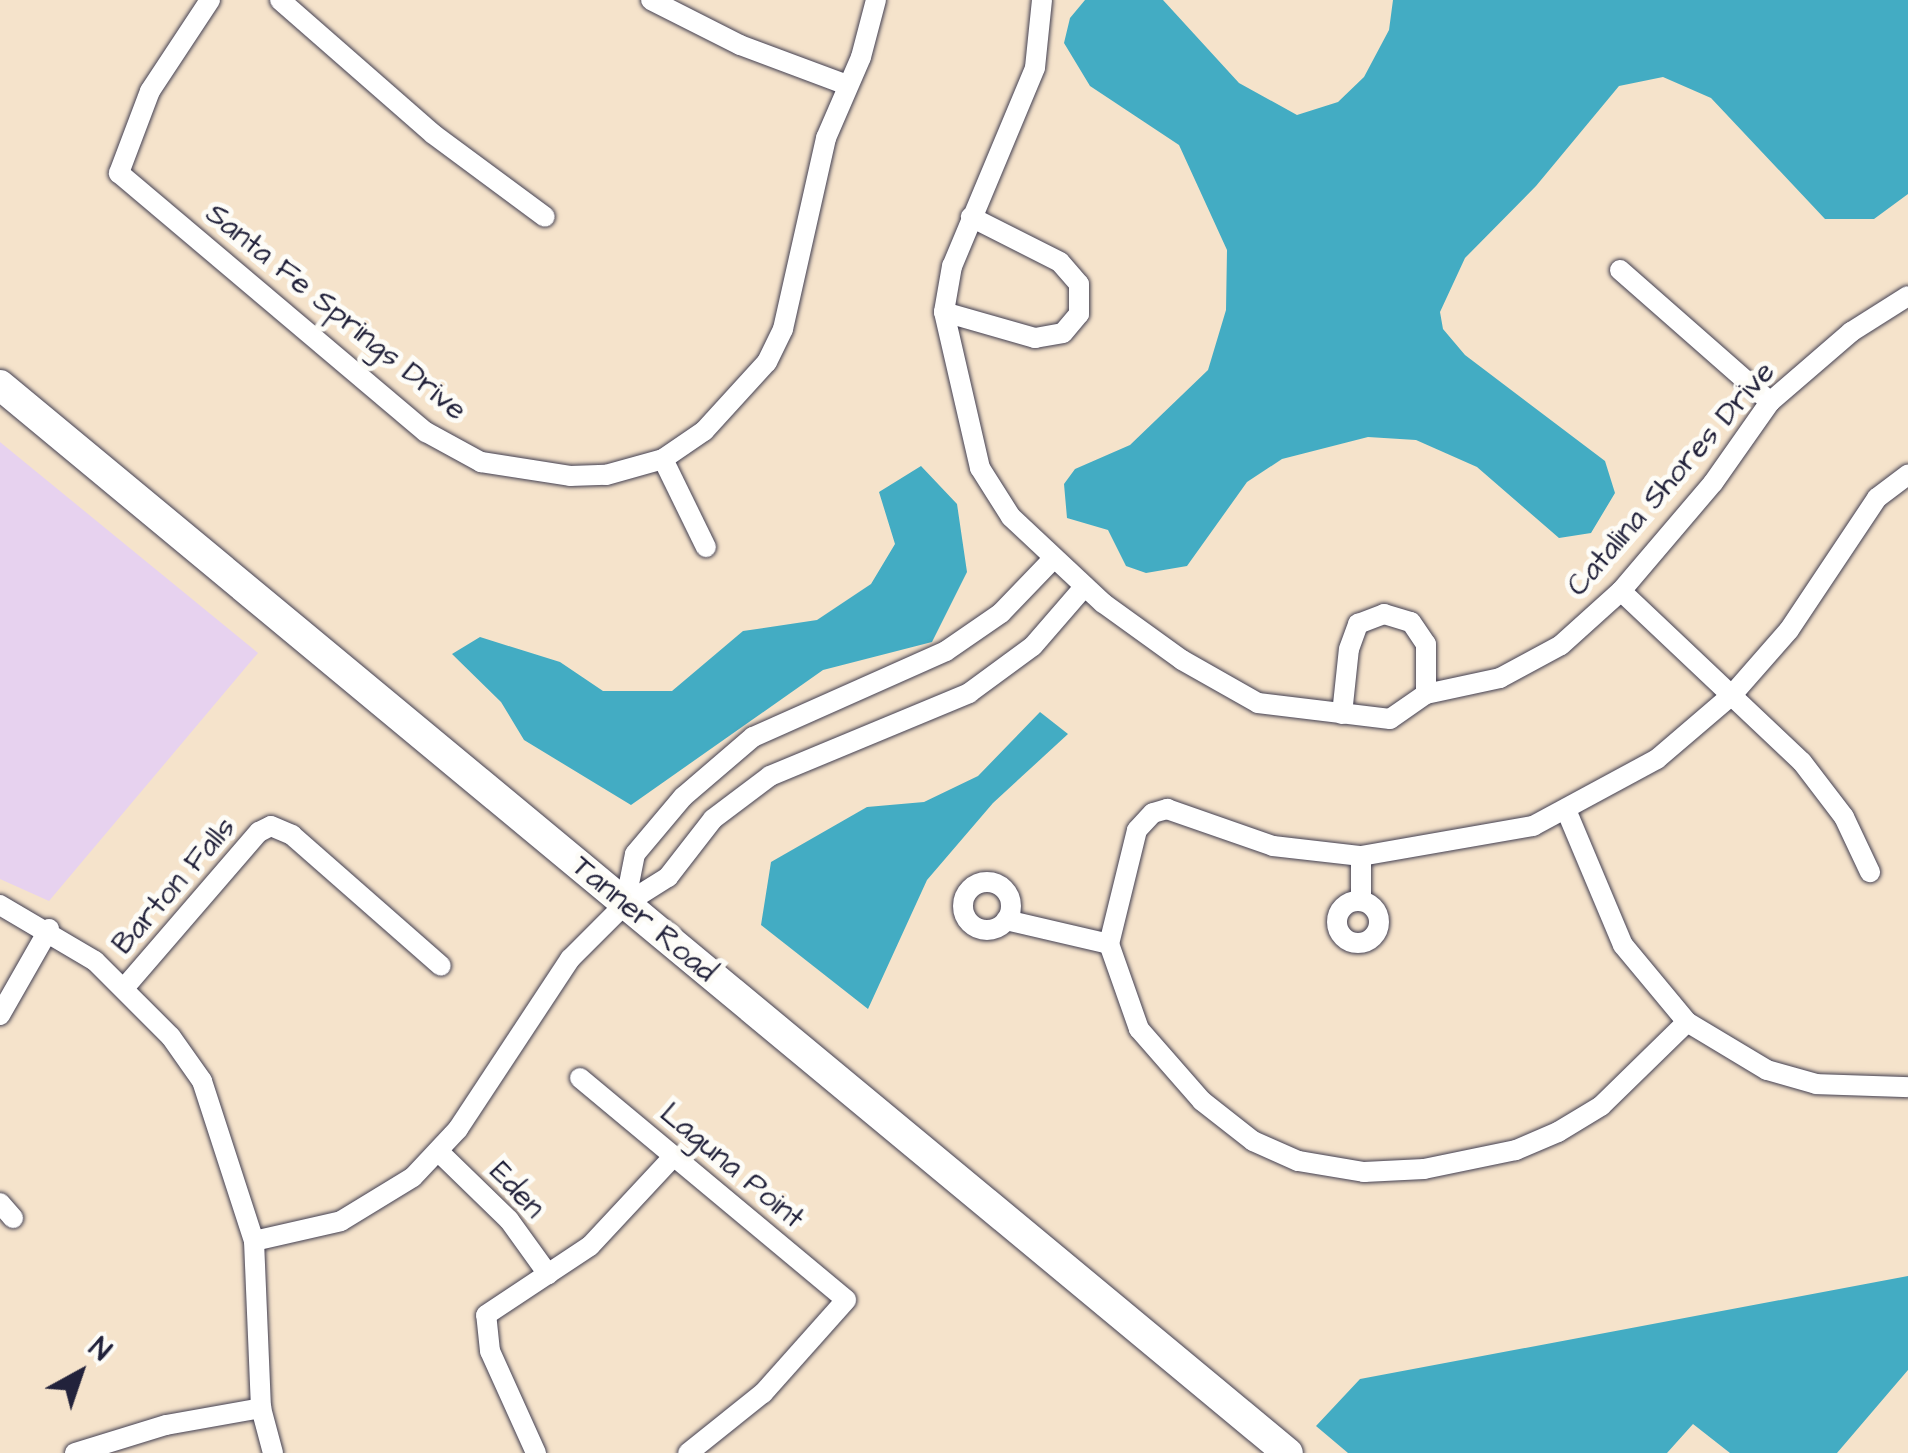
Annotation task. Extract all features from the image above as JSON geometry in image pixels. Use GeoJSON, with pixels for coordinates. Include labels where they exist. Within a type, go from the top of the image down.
{"type":"FeatureCollection","features":[{"type":"Feature","properties":{"kind":"main road","name":"Tanner Road"},"geometry":{"type":"LineString","coordinates":[[0,384],[1288,1453]]}},
{"type":"Feature","properties":{"kind":"street","name":"Santa Fe Springs Drive"},"geometry":{"type":"LineString","coordinates":[[210,0],[150,91],[119,173],[426,432],[481,462],[570,476],[663,459],[704,430],[768,362],[783,329],[826,138],[876,0]]}},
{"type":"Feature","properties":{"kind":"street"},"geometry":{"type":"LineString","coordinates":[[280,0],[433,134],[545,216]]}},
{"type":"Feature","properties":{"kind":"street"},"geometry":{"type":"LineString","coordinates":[[652,0],[740,45],[847,85]]}},
{"type":"Feature","properties":{"kind":"street","name":"Catalina Shores Drive"},"geometry":{"type":"LineString","coordinates":[[1042,0],[1034,68],[971,217],[944,312],[980,468],[1011,518],[1085,586],[1182,660],[1258,703],[1390,719],[1426,694],[1500,678],[1561,645],[1621,591],[1714,483],[1770,402],[1851,332],[1908,296]]}},
{"type":"Feature","properties":{"kind":"street"},"geometry":{"type":"LineString","coordinates":[[944,312],[1035,338],[1064,332],[1079,314],[1078,284],[1060,262],[971,217]]}},
{"type":"Feature","properties":{"kind":"street"},"geometry":{"type":"LineString","coordinates":[[1620,270],[1770,402]]}},
{"type":"Feature","properties":{"kind":"street"},"geometry":{"type":"LineString","coordinates":[[663,459],[706,546]]}},
{"type":"Feature","properties":{"kind":"street"},"geometry":{"type":"LineString","coordinates":[[1687,1022],[1601,1106],[1558,1132],[1516,1150],[1424,1169],[1364,1172],[1298,1161],[1253,1142],[1192,1092],[1140,1029],[1109,944],[1137,830],[1167,809],[1272,846],[1362,856],[1452,844],[1567,812],[1658,759],[1732,695],[1789,630],[1877,498],[1908,475]]}},
{"type":"Feature","properties":{"kind":"street"},"geometry":{"type":"LineString","coordinates":[[626,904],[634,854],[683,797],[753,737],[946,651],[1001,614],[1054,558]]}},
{"type":"Feature","properties":{"kind":"street"},"geometry":{"type":"LineString","coordinates":[[254,1242],[342,1221],[381,1201],[438,1152],[570,959],[626,904],[668,877],[713,819],[770,776],[970,693],[1033,646],[1085,586]]}},
{"type":"Feature","properties":{"kind":"street"},"geometry":{"type":"LineString","coordinates":[[1621,591],[1802,762],[1844,817],[1870,872]]}},
{"type":"Feature","properties":{"kind":"street"},"geometry":{"type":"LineString","coordinates":[[1342,714],[1348,649],[1358,624],[1384,614],[1411,622],[1426,644],[1426,694]]}},
{"type":"Feature","properties":{"kind":"street"},"geometry":{"type":"LineString","coordinates":[[1567,812],[1623,944],[1687,1022],[1767,1070],[1816,1084],[1908,1086]]}},
{"type":"Feature","properties":{"kind":"street","name":"Barton Falls"},"geometry":{"type":"LineString","coordinates":[[125,988],[259,832],[271,826],[306,847],[440,966]]}},
{"type":"Feature","properties":{"kind":"street"},"geometry":{"type":"LineString","coordinates":[[1361,901],[1362,856]]}},
{"type":"Feature","properties":{"kind":"street"},"geometry":{"type":"LineString","coordinates":[[0,905],[49,929],[125,988],[202,1081],[254,1242],[260,1408],[273,1453]]}},
{"type":"Feature","properties":{"kind":"street"},"geometry":{"type":"LineString","coordinates":[[1006,920],[1109,944]]}},
{"type":"Feature","properties":{"kind":"street"},"geometry":{"type":"LineString","coordinates":[[0,1015],[49,929]]}},
{"type":"Feature","properties":{"kind":"street","name":"Laguna Point"},"geometry":{"type":"LineString","coordinates":[[580,1078],[846,1300],[763,1393],[688,1453]]}},
{"type":"Feature","properties":{"kind":"street","name":"Eden"},"geometry":{"type":"LineString","coordinates":[[438,1152],[509,1220],[548,1274]]}},
{"type":"Feature","properties":{"kind":"street"},"geometry":{"type":"LineString","coordinates":[[536,1453],[490,1352],[486,1315],[590,1246],[674,1156]]}},
{"type":"Feature","properties":{"kind":"street"},"geometry":{"type":"LineString","coordinates":[[76,1453],[166,1426],[260,1408]]}},
{"type":"Feature","properties":{"kind":"shaded area"},"geometry":{"type":"Polygon","coordinates":[[[0,442],[258,653],[49,901],[0,879],[0,442]]]}},
{"type":"Feature","properties":{"kind":"water"},"geometry":{"type":"Polygon","coordinates":[[[1085,0],[1163,0],[1239,83],[1297,115],[1338,102],[1364,77],[1389,30],[1393,0],[1908,0],[1908,194],[1874,219],[1825,219],[1711,98],[1663,77],[1619,86],[1536,186],[1465,258],[1440,312],[1443,329],[1465,355],[1605,461],[1615,493],[1591,533],[1559,538],[1477,467],[1416,440],[1368,437],[1282,459],[1247,482],[1187,566],[1146,573],[1126,566],[1108,530],[1067,518],[1064,484],[1075,469],[1130,445],[1208,370],[1226,310],[1227,250],[1179,145],[1090,86],[1064,43],[1070,18],[1085,0]]]}},
{"type":"Feature","properties":{"kind":"water"},"geometry":{"type":"Polygon","coordinates":[[[921,466],[957,504],[967,572],[932,642],[823,670],[631,805],[524,740],[501,702],[452,654],[480,637],[560,662],[603,691],[672,691],[743,631],[817,620],[871,584],[895,544],[879,492],[921,466]]]}},
{"type":"Feature","properties":{"kind":"water"},"geometry":{"type":"Polygon","coordinates":[[[1040,712],[1068,734],[993,803],[927,880],[868,1009],[761,925],[771,862],[867,807],[924,802],[978,776],[1040,712]]]}},
{"type":"Feature","properties":{"kind":"water"},"geometry":{"type":"Polygon","coordinates":[[[1908,1276],[1908,1370],[1837,1453],[1730,1453],[1693,1424],[1667,1453],[1348,1453],[1316,1426],[1360,1379],[1908,1276]]]}}]}
